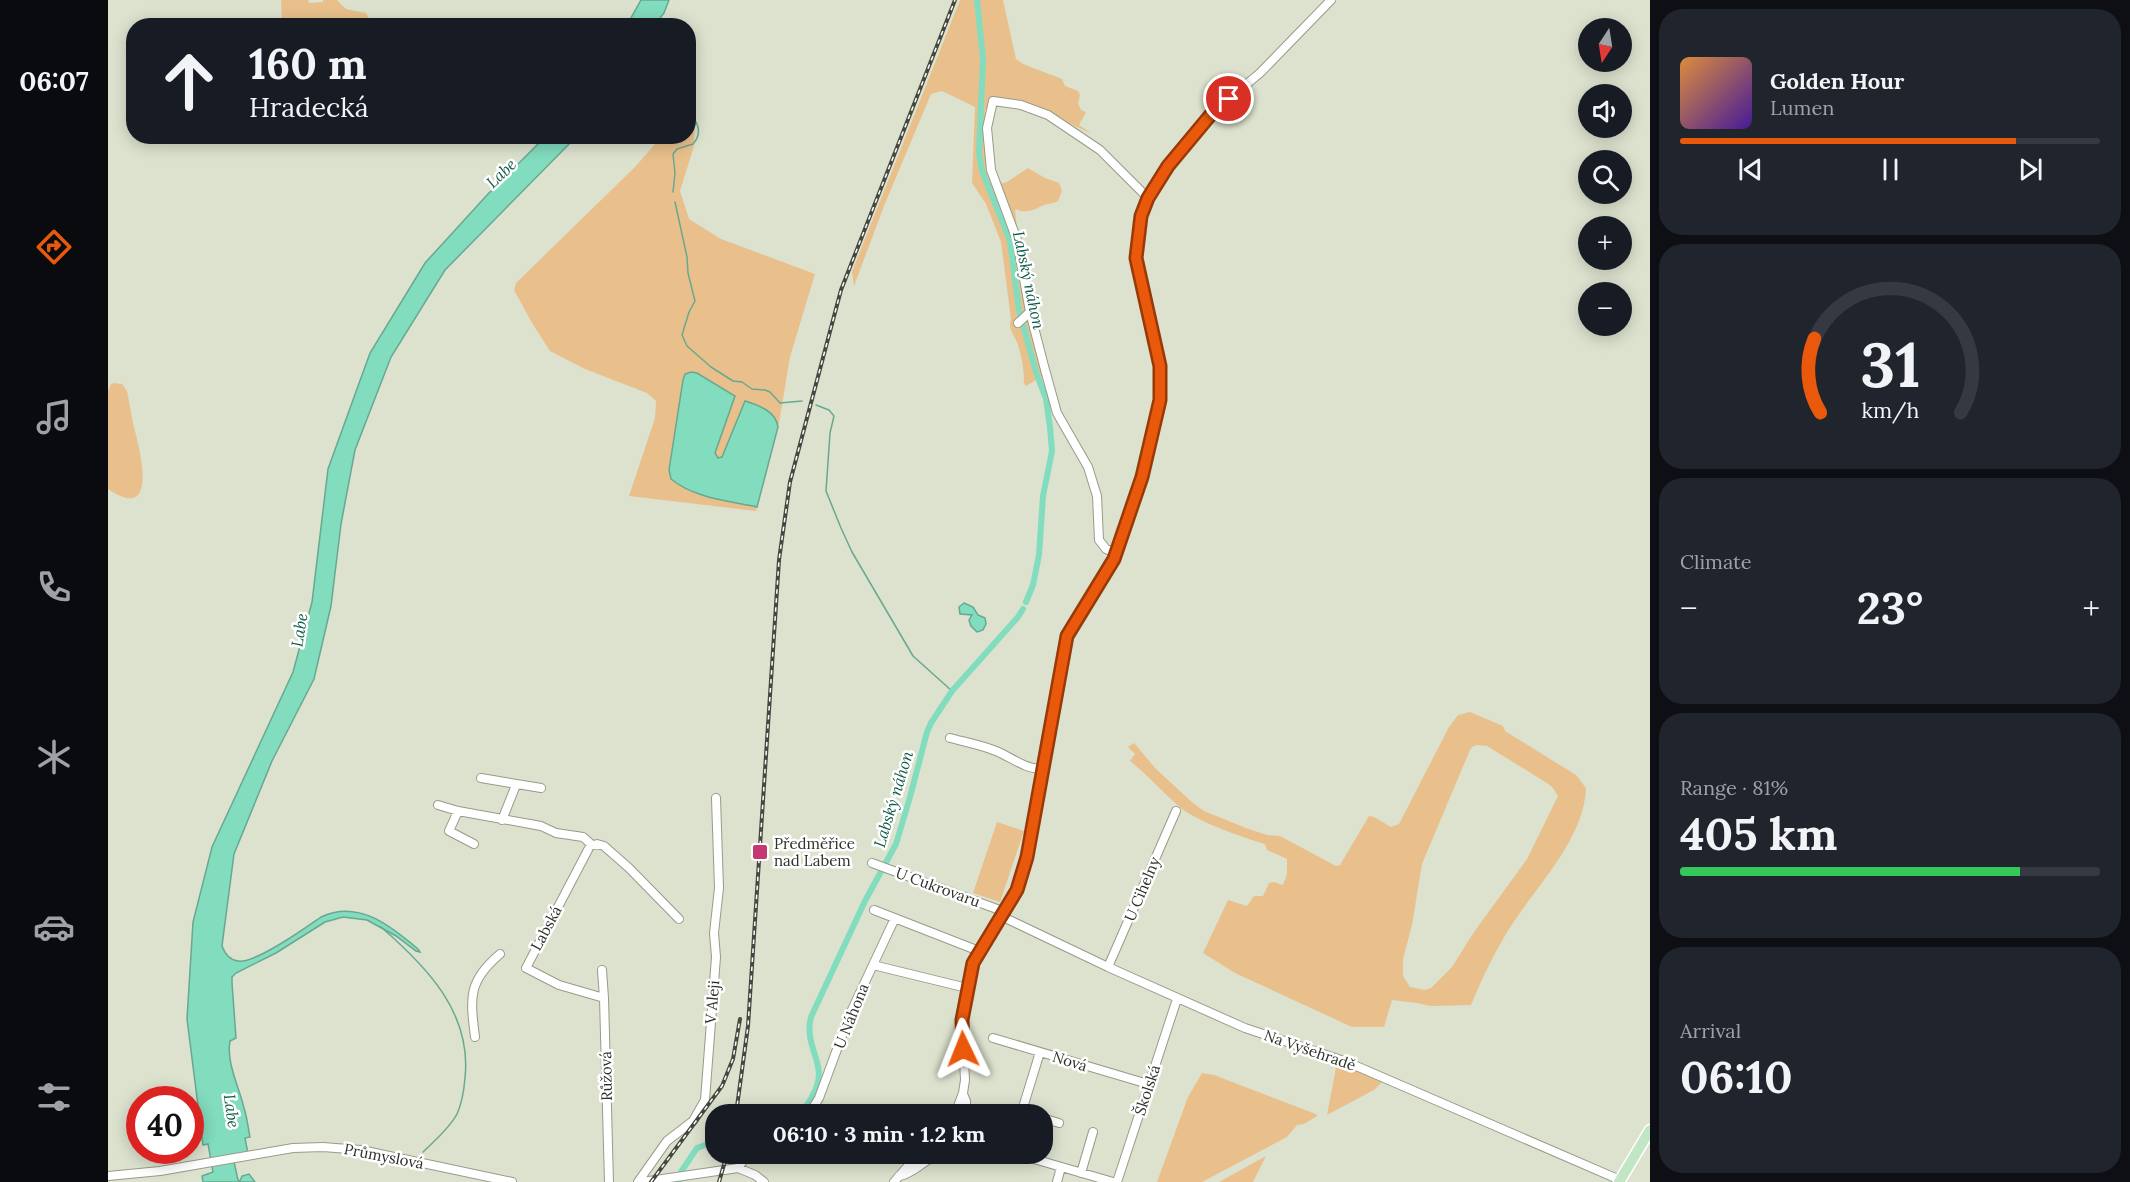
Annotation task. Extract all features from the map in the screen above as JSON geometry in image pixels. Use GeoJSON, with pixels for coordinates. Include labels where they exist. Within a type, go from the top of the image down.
{"type":"FeatureCollection","features":[{"type":"Feature","properties":{"kind":"main road"},"geometry":{"type":"LineString","coordinates":[[1619,1181],[1650,1130]]}},
{"type":"Feature","properties":{"kind":"street"},"geometry":{"type":"LineString","coordinates":[[960,1104],[963,1094],[965,1068],[962,1020],[973,963],[1017,890],[1027,857],[1067,636],[1116,553],[1142,477],[1160,400],[1160,366],[1136,258],[1141,216],[1148,198],[1168,166],[1213,112],[1260,73],[1331,0]]}},
{"type":"Feature","properties":{"kind":"street"},"geometry":{"type":"LineString","coordinates":[[1116,553],[1106,549],[1099,540],[1097,496],[1088,467],[1057,413],[1028,313],[1017,240],[991,170],[987,128],[993,101],[1021,105],[1048,115],[1100,150],[1148,198]]}},
{"type":"Feature","properties":{"kind":"street"},"geometry":{"type":"LineString","coordinates":[[1018,323],[1028,313]]}},
{"type":"Feature","properties":{"kind":"street"},"geometry":{"type":"LineString","coordinates":[[950,738],[997,752],[1006,758],[1038,769],[1044,769]]}},
{"type":"Feature","properties":{"kind":"street"},"geometry":{"type":"LineString","coordinates":[[482,778],[541,788]]}},
{"type":"Feature","properties":{"kind":"street"},"geometry":{"type":"LineString","coordinates":[[502,820],[516,784]]}},
{"type":"Feature","properties":{"kind":"street","name":"V Aleji"},"geometry":{"type":"LineString","coordinates":[[640,1182],[667,1142],[693,1121],[705,1100],[716,957],[714,933],[718,888],[716,798]]}},
{"type":"Feature","properties":{"kind":"street"},"geometry":{"type":"LineString","coordinates":[[438,805],[458,812],[541,826],[556,833],[581,836],[591,846],[600,844],[629,868],[679,918]]}},
{"type":"Feature","properties":{"kind":"street","name":"U Cihelny"},"geometry":{"type":"LineString","coordinates":[[1108,967],[1176,811]]}},
{"type":"Feature","properties":{"kind":"street"},"geometry":{"type":"LineString","coordinates":[[458,812],[449,831],[474,844]]}},
{"type":"Feature","properties":{"kind":"street","name":"Labská"},"geometry":{"type":"LineString","coordinates":[[591,846],[526,968],[559,985],[604,998]]}},
{"type":"Feature","properties":{"kind":"street","name":"U Cukrovaru"},"geometry":{"type":"LineString","coordinates":[[872,863],[997,909],[1001,916]]}},
{"type":"Feature","properties":{"kind":"street"},"geometry":{"type":"LineString","coordinates":[[874,910],[979,951]]}},
{"type":"Feature","properties":{"kind":"street","name":"Na Vyšehradě"},"geometry":{"type":"LineString","coordinates":[[1001,916],[1177,999],[1245,1028],[1358,1066],[1619,1181]]}},
{"type":"Feature","properties":{"kind":"street","name":"U Náhona"},"geometry":{"type":"LineString","coordinates":[[815,1104],[822,1092],[850,1014],[895,918]]}},
{"type":"Feature","properties":{"kind":"street"},"geometry":{"type":"LineString","coordinates":[[475,1036],[471,1003],[477,980],[481,972],[500,954]]}},
{"type":"Feature","properties":{"kind":"street"},"geometry":{"type":"LineString","coordinates":[[873,965],[967,988]]}},
{"type":"Feature","properties":{"kind":"street","name":"Růžová"},"geometry":{"type":"LineString","coordinates":[[602,970],[609,1182]]}},
{"type":"Feature","properties":{"kind":"street","name":"Školská"},"geometry":{"type":"LineString","coordinates":[[1051,1164],[1115,1182],[1177,999]]}},
{"type":"Feature","properties":{"kind":"street","name":"Nová"},"geometry":{"type":"LineString","coordinates":[[993,1038],[1148,1084]]}},
{"type":"Feature","properties":{"kind":"street"},"geometry":{"type":"LineString","coordinates":[[1025,1104],[1040,1052]]}},
{"type":"Feature","properties":{"kind":"street"},"geometry":{"type":"LineString","coordinates":[[963,1094],[966,1104]]}},
{"type":"Feature","properties":{"kind":"street"},"geometry":{"type":"LineString","coordinates":[[1053,1121],[1059,1123]]}},
{"type":"Feature","properties":{"kind":"street"},"geometry":{"type":"LineString","coordinates":[[1081,1173],[1093,1132]]}},
{"type":"Feature","properties":{"kind":"street","name":"Průmyslová"},"geometry":{"type":"LineString","coordinates":[[108,1176],[204,1164],[293,1148],[344,1147],[512,1182]]}},
{"type":"Feature","properties":{"kind":"street"},"geometry":{"type":"LineString","coordinates":[[738,1168],[741,1164]]}},
{"type":"Feature","properties":{"kind":"street"},"geometry":{"type":"LineString","coordinates":[[897,1179],[911,1164]]}},
{"type":"Feature","properties":{"kind":"street"},"geometry":{"type":"LineString","coordinates":[[897,1179],[907,1176],[923,1164]]}},
{"type":"Feature","properties":{"kind":"street"},"geometry":{"type":"LineString","coordinates":[[1057,1182],[1061,1167]]}},
{"type":"Feature","properties":{"kind":"street"},"geometry":{"type":"LineString","coordinates":[[640,1182],[738,1168],[751,1172],[764,1182]]}},
{"type":"Feature","properties":{"kind":"shaded area"},"geometry":{"type":"Polygon","coordinates":[[[281,0],[308,0],[309,3],[337,0],[346,9],[366,13],[369,18],[282,18],[281,0]]]}},
{"type":"Feature","properties":{"kind":"shaded area"},"geometry":{"type":"Polygon","coordinates":[[[960,0],[1003,0],[1016,59],[1062,79],[1065,86],[1078,91],[1080,95],[1078,103],[1081,110],[1086,112],[1079,125],[1092,134],[1052,115],[991,98],[985,111],[986,150],[996,185],[1007,182],[1028,168],[1059,183],[1062,191],[1056,202],[1030,211],[1015,209],[1046,374],[1026,386],[1017,341],[1010,326],[1001,242],[986,204],[972,183],[975,107],[942,91],[931,94],[884,206],[854,286],[852,272],[960,0]]]}},
{"type":"Feature","properties":{"kind":"shaded area"},"geometry":{"type":"Polygon","coordinates":[[[655,144],[694,144],[680,191],[689,219],[721,239],[815,274],[790,357],[779,423],[756,511],[629,496],[655,418],[656,401],[647,393],[585,369],[550,351],[514,290],[516,283],[635,167],[655,144]]]}},
{"type":"Feature","properties":{"kind":"shaded area"},"geometry":{"type":"Polygon","coordinates":[[[114,383],[122,384],[127,391],[142,463],[141,490],[135,497],[125,497],[108,489],[108,391],[114,383]]]}},
{"type":"Feature","properties":{"kind":"shaded area"},"geometry":{"type":"Polygon","coordinates":[[[1470,712],[1503,726],[1505,731],[1576,775],[1586,788],[1578,824],[1569,842],[1507,933],[1471,1005],[1431,1006],[1392,1000],[1384,1027],[1352,1027],[1235,973],[1203,953],[1228,900],[1247,906],[1254,896],[1263,896],[1269,883],[1283,885],[1287,874],[1287,859],[1267,850],[1265,844],[1210,824],[1182,809],[1130,761],[1135,754],[1128,747],[1134,743],[1156,769],[1204,811],[1267,835],[1280,836],[1336,866],[1340,865],[1369,816],[1391,827],[1399,824],[1449,727],[1458,715],[1470,712]],[[1477,745],[1470,750],[1422,864],[1412,925],[1403,959],[1403,976],[1410,987],[1425,990],[1431,988],[1452,967],[1474,932],[1527,859],[1558,796],[1547,783],[1487,746],[1477,745]]]}},
{"type":"Feature","properties":{"kind":"shaded area"},"geometry":{"type":"Polygon","coordinates":[[[997,822],[1024,831],[1000,902],[973,893],[997,822]]]}},
{"type":"Feature","properties":{"kind":"shaded area"},"geometry":{"type":"Polygon","coordinates":[[[1337,1062],[1383,1081],[1374,1090],[1327,1115],[1337,1062]]]}},
{"type":"Feature","properties":{"kind":"shaded area"},"geometry":{"type":"Polygon","coordinates":[[[1202,1073],[1214,1075],[1317,1116],[1304,1124],[1297,1125],[1287,1137],[1202,1182],[1157,1182],[1188,1097],[1202,1073]]]}},
{"type":"Feature","properties":{"kind":"shaded area"},"geometry":{"type":"Polygon","coordinates":[[[1266,1156],[1253,1182],[1219,1182],[1266,1156]]]}},
{"type":"Feature","properties":{"kind":"water"},"geometry":{"type":"Polygon","coordinates":[[[641,0],[669,0],[660,18],[631,18],[641,0]]]}},
{"type":"Feature","properties":{"kind":"water","name":"Labe"},"geometry":{"type":"Polygon","coordinates":[[[538,144],[569,144],[445,270],[391,357],[355,450],[341,524],[331,606],[314,679],[272,761],[234,854],[222,946],[230,958],[238,961],[256,957],[321,917],[335,912],[348,911],[361,913],[385,924],[408,940],[420,952],[367,920],[343,917],[325,922],[232,977],[236,1038],[230,1041],[229,1049],[250,1137],[245,1138],[249,1159],[234,1162],[238,1180],[240,1181],[242,1176],[249,1174],[255,1182],[203,1182],[202,1176],[213,1172],[208,1144],[204,1145],[204,1086],[196,1086],[187,1019],[193,922],[212,847],[293,672],[312,602],[328,469],[370,353],[425,263],[488,194],[538,144]]]}},
{"type":"Feature","properties":{"kind":"water"},"geometry":{"type":"Polygon","coordinates":[[[697,373],[735,396],[715,453],[718,458],[722,457],[745,401],[766,410],[777,421],[778,427],[757,507],[701,495],[671,479],[669,470],[683,380],[685,374],[697,373]]]}},
{"type":"Feature","properties":{"kind":"water"},"geometry":{"type":"Polygon","coordinates":[[[964,603],[973,607],[978,615],[985,618],[986,624],[983,630],[977,632],[971,626],[969,620],[972,615],[960,614],[959,607],[964,603]]]}},
{"type":"Feature","properties":{"kind":"waterway","name":"Labský náhon"},"geometry":{"type":"LineString","coordinates":[[977,0],[983,59],[979,153],[982,171],[1010,241],[1019,310],[1046,399],[1052,451],[1043,496],[1039,555],[1033,585],[1026,602]]}},
{"type":"Feature","properties":{"kind":"waterway"},"geometry":{"type":"LineString","coordinates":[[696,122],[698,136],[696,140]]}},
{"type":"Feature","properties":{"kind":"waterway"},"geometry":{"type":"LineString","coordinates":[[673,192],[675,173],[673,154],[677,149],[693,144]]}},
{"type":"Feature","properties":{"kind":"waterway"},"geometry":{"type":"LineString","coordinates":[[675,202],[695,301],[682,335],[687,346],[711,367],[733,381],[742,382],[752,389],[770,392],[780,403],[802,401]]}},
{"type":"Feature","properties":{"kind":"waterway"},"geometry":{"type":"LineString","coordinates":[[816,405],[829,410],[834,416],[830,433],[826,491],[852,552],[913,656],[952,691]]}},
{"type":"Feature","properties":{"kind":"waterway","name":"Labský náhon"},"geometry":{"type":"LineString","coordinates":[[807,1104],[813,1095],[819,1074],[811,1043],[809,1026],[811,1017],[865,901],[896,844],[927,732],[952,691],[1023,609]]}},
{"type":"Feature","properties":{"kind":"waterway"},"geometry":{"type":"LineString","coordinates":[[381,927],[415,958],[443,993],[454,1012],[465,1054],[465,1078],[457,1114],[450,1125],[423,1152]]}},
{"type":"Feature","properties":{"kind":"waterway","name":"Labský náhon"},"geometry":{"type":"LineString","coordinates":[[678,1182],[681,1172],[697,1148],[705,1145]]}},
{"type":"Feature","properties":{"kind":"railway"},"geometry":{"type":"LineString","coordinates":[[737,1104],[748,1026],[779,560],[790,482],[841,290],[955,0]]}},
{"type":"Feature","properties":{"kind":"railway"},"geometry":{"type":"LineString","coordinates":[[651,1182],[722,1086],[733,1059],[740,1019]]}},
{"type":"Feature","properties":{"kind":"railway"},"geometry":{"type":"LineString","coordinates":[[719,1182],[724,1164]]}},
{"type":"Feature","properties":{"kind":"place","name":"Předměřice nad Labem"},"geometry":{"type":"Point","coordinates":[760,852]}},
{"type":"Feature","properties":{"kind":"route"},"geometry":{"type":"LineString","coordinates":[[963,1049],[962,1020],[973,963],[1017,890],[1027,857],[1067,636],[1114,559],[1142,477],[1160,400],[1160,366],[1136,258],[1141,216],[1148,198],[1168,166],[1213,112],[1229,99]]}}]}
